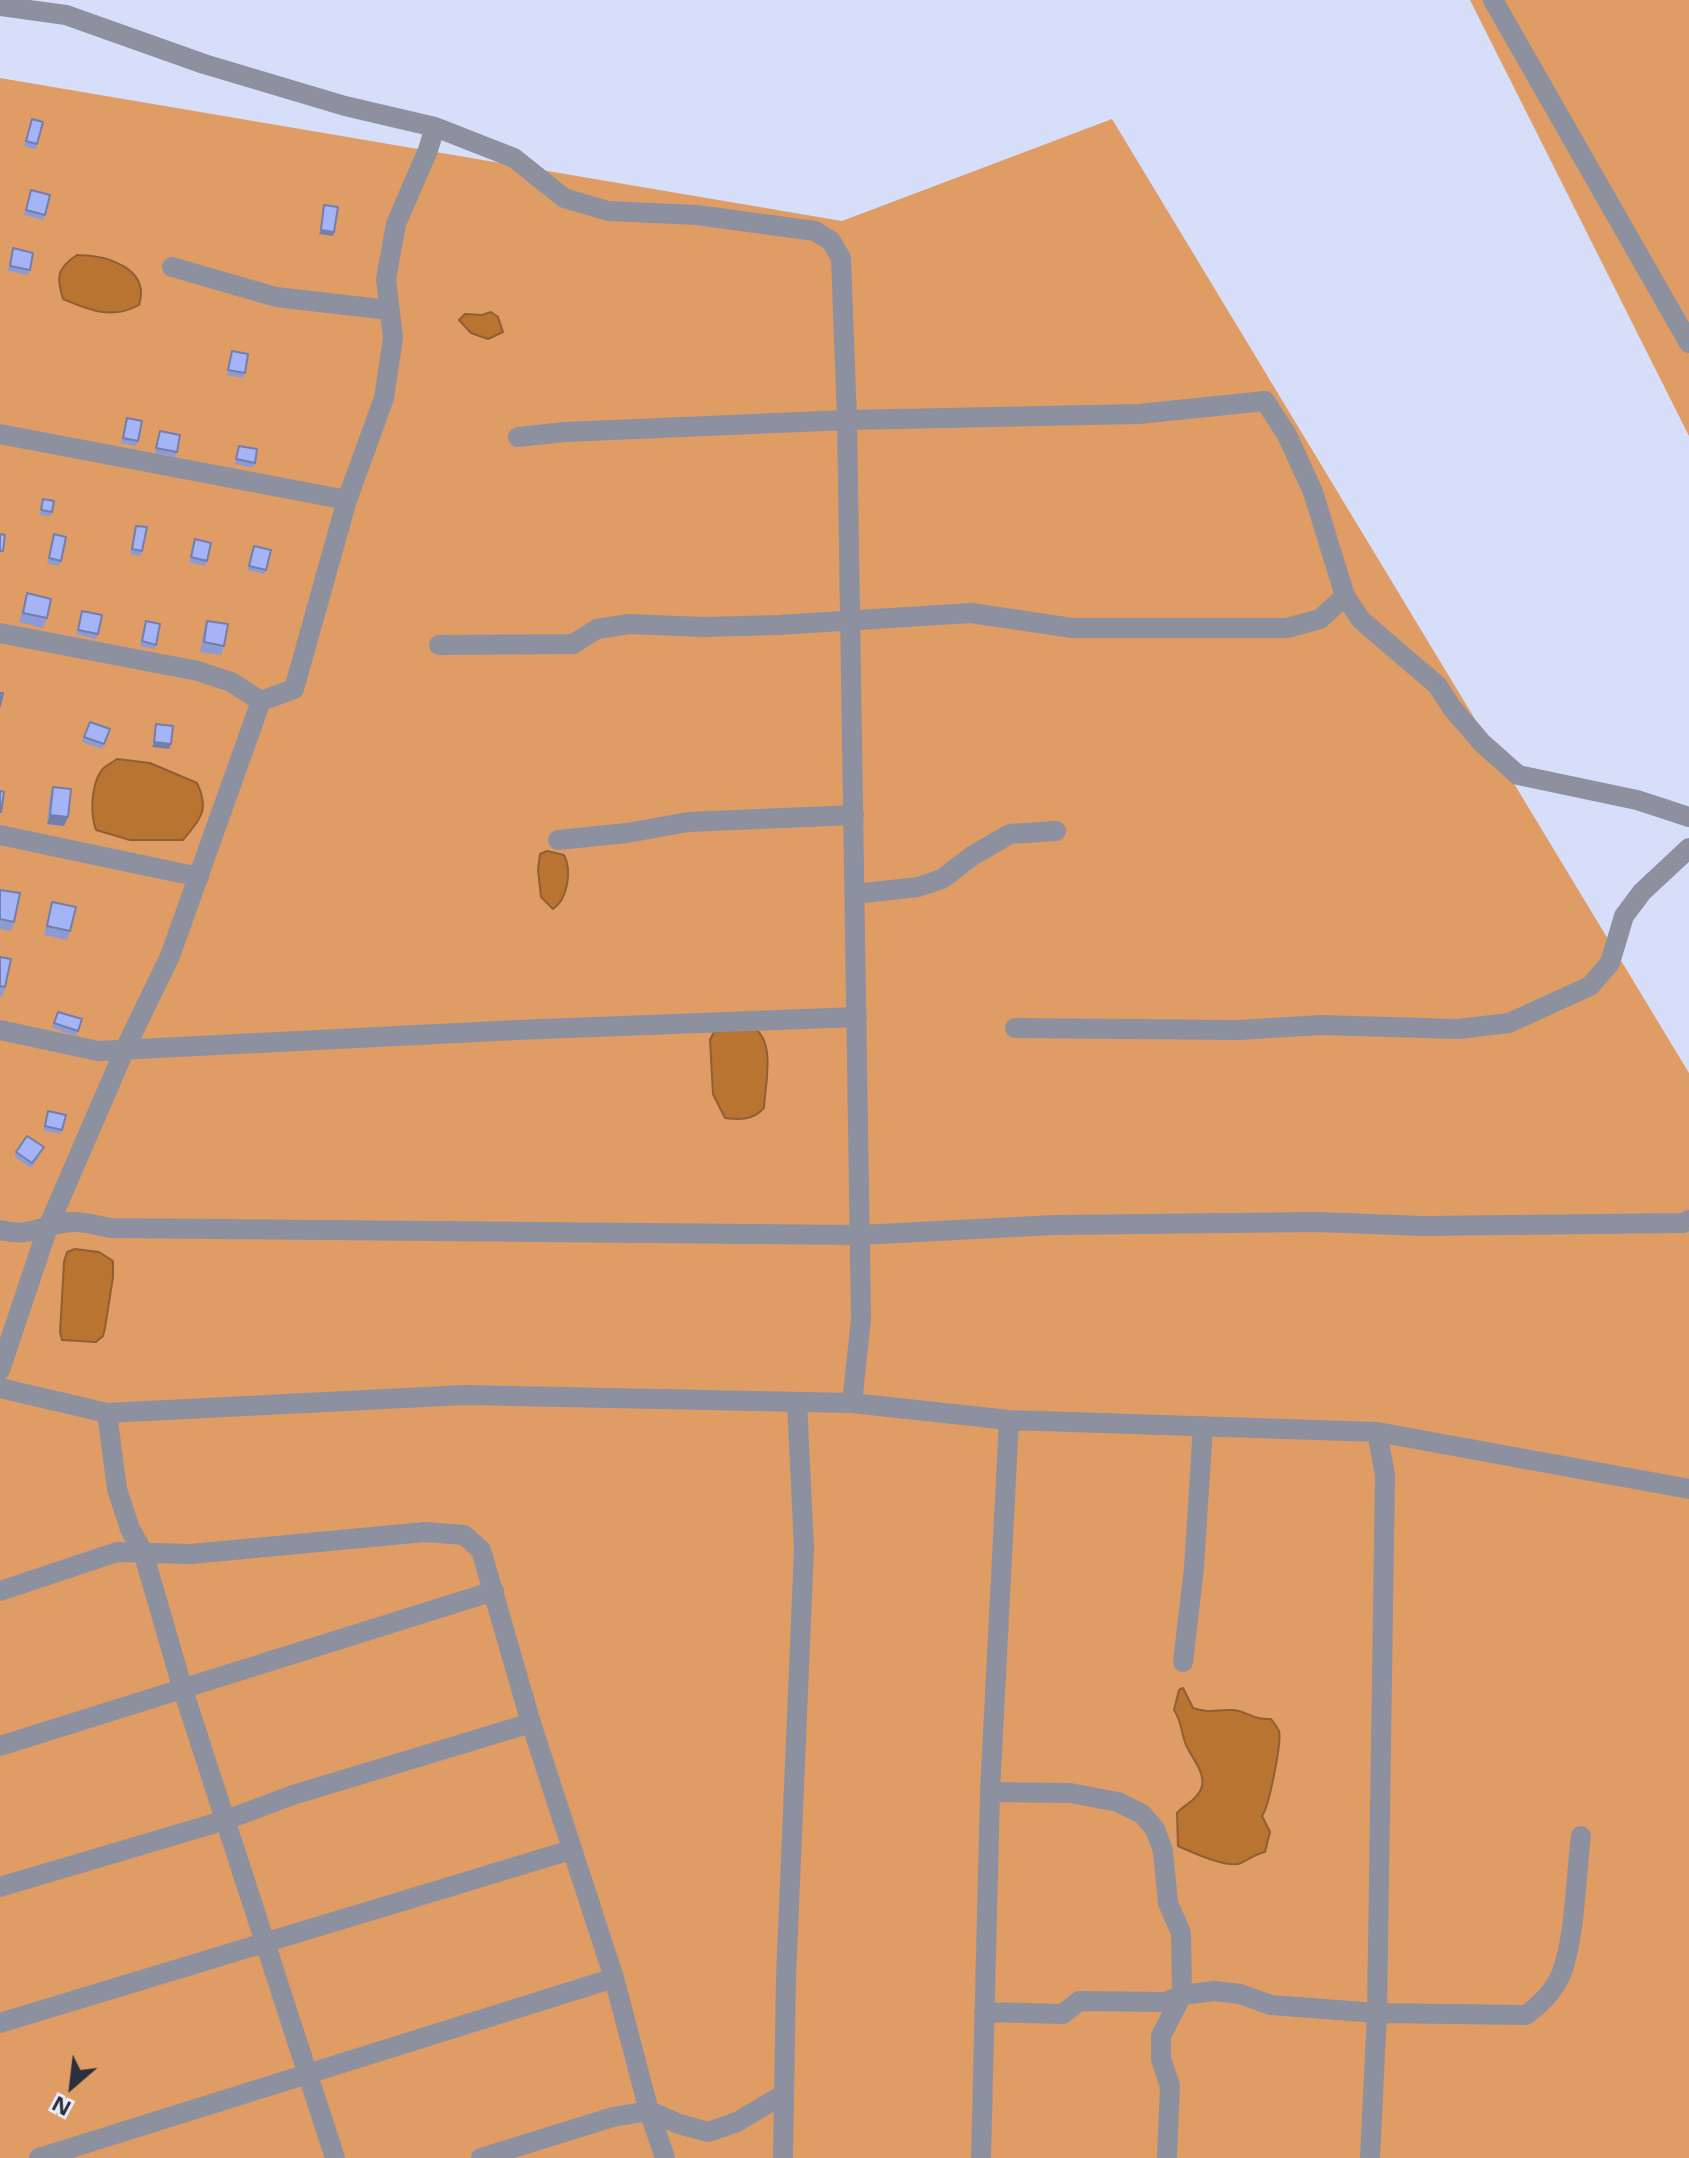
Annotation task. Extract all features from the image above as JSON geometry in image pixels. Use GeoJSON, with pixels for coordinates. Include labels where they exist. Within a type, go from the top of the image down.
{"type":"FeatureCollection","features":[{"type":"Feature","properties":{"kind":"street"},"geometry":{"type":"LineString","coordinates":[[1493,0],[1689,343]]}},
{"type":"Feature","properties":{"kind":"street"},"geometry":{"type":"LineString","coordinates":[[0,6],[66,15],[204,64],[345,106],[435,127],[514,158],[564,198],[608,211],[756,221],[815,231],[831,241],[841,258],[851,619],[861,1319],[852,1403]]}},
{"type":"Feature","properties":{"kind":"street"},"geometry":{"type":"LineString","coordinates":[[261,701],[294,689],[347,500],[384,398],[393,338],[386,279],[396,224],[435,127]]}},
{"type":"Feature","properties":{"kind":"street"},"geometry":{"type":"LineString","coordinates":[[172,267],[276,297],[389,310]]}},
{"type":"Feature","properties":{"kind":"street"},"geometry":{"type":"LineString","coordinates":[[518,437],[565,432],[847,420],[1139,414],[1265,401],[1287,435],[1313,492],[1345,596],[1361,620],[1438,686],[1482,743],[1518,775],[1637,800],[1689,817]]}},
{"type":"Feature","properties":{"kind":"street"},"geometry":{"type":"LineString","coordinates":[[0,434],[347,500]]}},
{"type":"Feature","properties":{"kind":"street"},"geometry":{"type":"LineString","coordinates":[[439,645],[573,644],[597,629],[629,624],[704,627],[778,625],[971,613],[1072,628],[1287,628],[1320,619],[1345,596]]}},
{"type":"Feature","properties":{"kind":"street"},"geometry":{"type":"LineString","coordinates":[[0,633],[198,671],[231,682],[261,701]]}},
{"type":"Feature","properties":{"kind":"street"},"geometry":{"type":"LineString","coordinates":[[0,1370],[48,1227],[125,1049],[170,956],[261,701]]}},
{"type":"Feature","properties":{"kind":"street"},"geometry":{"type":"LineString","coordinates":[[558,840],[627,833],[688,822],[854,815]]}},
{"type":"Feature","properties":{"kind":"street"},"geometry":{"type":"LineString","coordinates":[[855,894],[918,887],[942,879],[972,856],[1010,834],[1056,831]]}},
{"type":"Feature","properties":{"kind":"street"},"geometry":{"type":"LineString","coordinates":[[0,835],[199,877]]}},
{"type":"Feature","properties":{"kind":"street"},"geometry":{"type":"LineString","coordinates":[[1015,1028],[1239,1030],[1321,1025],[1458,1029],[1509,1023],[1590,986],[1610,963],[1624,916],[1642,892],[1689,848]]}},
{"type":"Feature","properties":{"kind":"street"},"geometry":{"type":"LineString","coordinates":[[0,1030],[98,1051],[857,1017]]}},
{"type":"Feature","properties":{"kind":"street"},"geometry":{"type":"LineString","coordinates":[[0,1230],[21,1234],[77,1222],[110,1228],[860,1235],[1054,1225],[1317,1222],[1423,1226],[1683,1223],[1689,1220]]}},
{"type":"Feature","properties":{"kind":"street"},"geometry":{"type":"LineString","coordinates":[[0,1388],[107,1413],[465,1395],[852,1403],[1009,1420],[1377,1432],[1689,1489]]}},
{"type":"Feature","properties":{"kind":"street"},"geometry":{"type":"LineString","coordinates":[[783,2158],[786,1977],[804,1549],[797,1402]]}},
{"type":"Feature","properties":{"kind":"street"},"geometry":{"type":"LineString","coordinates":[[107,1413],[117,1489],[130,1529],[143,1552],[183,1690],[335,2158]]}},
{"type":"Feature","properties":{"kind":"street"},"geometry":{"type":"LineString","coordinates":[[981,2158],[990,1792],[1009,1420]]}},
{"type":"Feature","properties":{"kind":"street"},"geometry":{"type":"LineString","coordinates":[[1183,1662],[1194,1568],[1203,1426]]}},
{"type":"Feature","properties":{"kind":"street"},"geometry":{"type":"LineString","coordinates":[[1370,2158],[1377,2013],[1385,1475],[1377,1432]]}},
{"type":"Feature","properties":{"kind":"street"},"geometry":{"type":"LineString","coordinates":[[0,1591],[117,1552],[191,1554],[425,1532],[464,1535],[481,1550],[531,1723],[614,1978],[649,2111],[665,2158]]}},
{"type":"Feature","properties":{"kind":"street"},"geometry":{"type":"LineString","coordinates":[[0,1746],[494,1591]]}},
{"type":"Feature","properties":{"kind":"street"},"geometry":{"type":"LineString","coordinates":[[0,1887],[226,1820],[293,1795],[531,1723]]}},
{"type":"Feature","properties":{"kind":"street"},"geometry":{"type":"LineString","coordinates":[[990,1792],[1070,1793],[1118,1802],[1142,1814],[1155,1829],[1163,1851],[1168,1903],[1181,1933],[1182,1995],[1161,2036],[1161,2059],[1170,2086],[1167,2158]]}},
{"type":"Feature","properties":{"kind":"street"},"geometry":{"type":"LineString","coordinates":[[984,2012],[1063,2014],[1079,2001],[1166,2002],[1182,1995],[1214,1991],[1240,1994],[1271,2005],[1377,2013],[1526,2015],[1545,2000],[1561,1974],[1568,1946],[1581,1836]]}},
{"type":"Feature","properties":{"kind":"street"},"geometry":{"type":"LineString","coordinates":[[0,2023],[571,1850]]}},
{"type":"Feature","properties":{"kind":"street"},"geometry":{"type":"LineString","coordinates":[[39,2158],[614,1978]]}},
{"type":"Feature","properties":{"kind":"street"},"geometry":{"type":"LineString","coordinates":[[481,2158],[613,2117],[649,2111],[708,2132],[737,2122],[784,2094]]}},
{"type":"Feature","properties":{"kind":"shaded area"},"geometry":{"type":"Polygon","coordinates":[[[1470,0],[1689,0],[1689,436],[1470,0]]]}},
{"type":"Feature","properties":{"kind":"shaded area"},"geometry":{"type":"Polygon","coordinates":[[[0,78],[842,221],[1112,119],[1689,1073],[1689,2158],[0,2158],[0,78]]]}},
{"type":"Feature","properties":{"kind":"shaded area"},"geometry":{"type":"Polygon","coordinates":[[[77,255],[113,261],[132,273],[141,292],[139,305],[110,313],[91,310],[63,299],[60,274],[65,264],[77,255]]]}},
{"type":"Feature","properties":{"kind":"shaded area"},"geometry":{"type":"Polygon","coordinates":[[[491,312],[498,317],[503,332],[488,339],[471,333],[459,320],[465,314],[491,312]]]}},
{"type":"Feature","properties":{"kind":"shaded area"},"geometry":{"type":"Polygon","coordinates":[[[117,759],[150,763],[197,783],[203,800],[202,813],[183,840],[130,840],[96,830],[92,808],[95,784],[102,769],[117,759]]]}},
{"type":"Feature","properties":{"kind":"shaded area"},"geometry":{"type":"Polygon","coordinates":[[[547,851],[564,855],[568,868],[565,891],[553,909],[541,897],[538,870],[540,854],[547,851]]]}},
{"type":"Feature","properties":{"kind":"shaded area"},"geometry":{"type":"Polygon","coordinates":[[[754,1028],[765,1043],[767,1054],[764,1108],[746,1118],[725,1118],[713,1094],[710,1040],[714,1032],[754,1028]]]}},
{"type":"Feature","properties":{"kind":"shaded area"},"geometry":{"type":"Polygon","coordinates":[[[75,1249],[99,1252],[113,1261],[105,1328],[103,1336],[96,1342],[62,1340],[60,1332],[64,1262],[67,1252],[75,1249]]]}},
{"type":"Feature","properties":{"kind":"shaded area"},"geometry":{"type":"Polygon","coordinates":[[[1183,1688],[1193,1708],[1233,1710],[1271,1719],[1279,1731],[1274,1774],[1262,1816],[1270,1832],[1265,1852],[1241,1863],[1219,1862],[1178,1846],[1177,1813],[1198,1794],[1202,1786],[1200,1770],[1186,1745],[1174,1710],[1179,1690],[1183,1688]]]}},
{"type":"Feature","properties":{"kind":"building"},"geometry":{"type":"Polygon","coordinates":[[[32,119],[43,122],[37,144],[26,141],[32,119]]]}},
{"type":"Feature","properties":{"kind":"building"},"geometry":{"type":"Polygon","coordinates":[[[31,190],[50,195],[45,215],[26,210],[31,190]]]}},
{"type":"Feature","properties":{"kind":"building"},"geometry":{"type":"Polygon","coordinates":[[[324,205],[338,207],[334,232],[321,230],[324,205]]]}},
{"type":"Feature","properties":{"kind":"building"},"geometry":{"type":"Polygon","coordinates":[[[13,248],[33,253],[30,270],[10,266],[13,248]]]}},
{"type":"Feature","properties":{"kind":"building"},"geometry":{"type":"Polygon","coordinates":[[[232,351],[248,354],[245,373],[228,370],[232,351]]]}},
{"type":"Feature","properties":{"kind":"building"},"geometry":{"type":"Polygon","coordinates":[[[127,418],[142,421],[138,441],[123,438],[127,418]]]}},
{"type":"Feature","properties":{"kind":"building"},"geometry":{"type":"Polygon","coordinates":[[[160,431],[180,435],[177,452],[156,448],[160,431]]]}},
{"type":"Feature","properties":{"kind":"building"},"geometry":{"type":"Polygon","coordinates":[[[239,446],[257,449],[255,463],[236,459],[239,446]]]}},
{"type":"Feature","properties":{"kind":"building"},"geometry":{"type":"Polygon","coordinates":[[[43,499],[54,501],[52,512],[41,510],[43,499]]]}},
{"type":"Feature","properties":{"kind":"building"},"geometry":{"type":"Polygon","coordinates":[[[136,526],[147,527],[142,551],[132,549],[136,526]]]}},
{"type":"Feature","properties":{"kind":"building"},"geometry":{"type":"Polygon","coordinates":[[[0,534],[5,535],[3,551],[0,551],[0,534]]]}},
{"type":"Feature","properties":{"kind":"building"},"geometry":{"type":"Polygon","coordinates":[[[54,534],[66,537],[61,561],[49,558],[54,534]]]}},
{"type":"Feature","properties":{"kind":"building"},"geometry":{"type":"Polygon","coordinates":[[[195,539],[211,543],[207,561],[191,557],[195,539]]]}},
{"type":"Feature","properties":{"kind":"building"},"geometry":{"type":"Polygon","coordinates":[[[254,546],[271,550],[266,570],[249,566],[254,546]]]}},
{"type":"Feature","properties":{"kind":"building"},"geometry":{"type":"Polygon","coordinates":[[[27,593],[51,599],[47,618],[23,613],[27,593]]]}},
{"type":"Feature","properties":{"kind":"building"},"geometry":{"type":"Polygon","coordinates":[[[82,611],[102,615],[98,634],[78,630],[82,611]]]}},
{"type":"Feature","properties":{"kind":"building"},"geometry":{"type":"Polygon","coordinates":[[[146,621],[160,624],[156,645],[142,641],[146,621]]]}},
{"type":"Feature","properties":{"kind":"building"},"geometry":{"type":"Polygon","coordinates":[[[207,621],[228,624],[224,646],[204,642],[207,621]]]}},
{"type":"Feature","properties":{"kind":"building"},"geometry":{"type":"Polygon","coordinates":[[[90,722],[110,729],[104,744],[84,737],[90,722]]]}},
{"type":"Feature","properties":{"kind":"building"},"geometry":{"type":"Polygon","coordinates":[[[156,724],[173,726],[171,744],[154,742],[156,724]]]}},
{"type":"Feature","properties":{"kind":"building"},"geometry":{"type":"Polygon","coordinates":[[[53,787],[71,789],[68,817],[50,815],[53,787]]]}},
{"type":"Feature","properties":{"kind":"building"},"geometry":{"type":"Polygon","coordinates":[[[0,791],[4,792],[1,812],[0,811],[0,791]]]}},
{"type":"Feature","properties":{"kind":"building"},"geometry":{"type":"Polygon","coordinates":[[[0,890],[20,893],[14,922],[0,919],[0,890]]]}},
{"type":"Feature","properties":{"kind":"building"},"geometry":{"type":"Polygon","coordinates":[[[52,902],[76,907],[70,931],[47,926],[52,902]]]}},
{"type":"Feature","properties":{"kind":"building"},"geometry":{"type":"Polygon","coordinates":[[[0,957],[11,959],[5,987],[0,986],[0,957]]]}},
{"type":"Feature","properties":{"kind":"building"},"geometry":{"type":"Polygon","coordinates":[[[58,1012],[82,1019],[78,1031],[54,1023],[58,1012]]]}},
{"type":"Feature","properties":{"kind":"building"},"geometry":{"type":"Polygon","coordinates":[[[48,1111],[66,1115],[62,1130],[45,1126],[48,1111]]]}},
{"type":"Feature","properties":{"kind":"building"},"geometry":{"type":"Polygon","coordinates":[[[27,1136],[44,1147],[32,1163],[16,1152],[27,1136]]]}}]}
